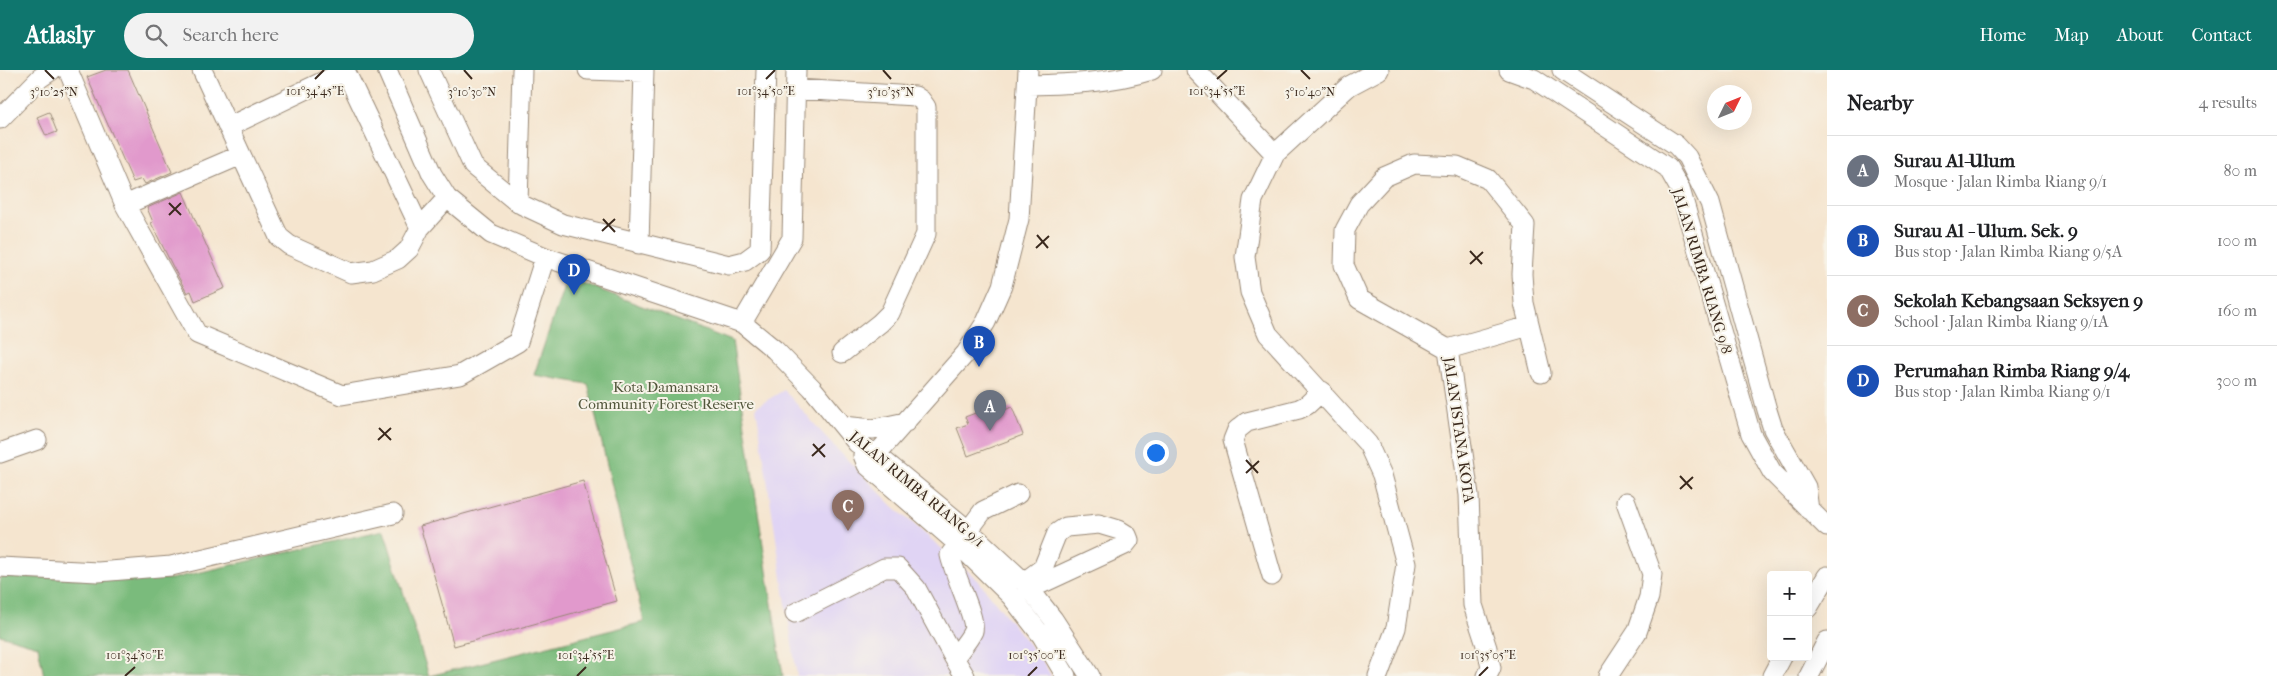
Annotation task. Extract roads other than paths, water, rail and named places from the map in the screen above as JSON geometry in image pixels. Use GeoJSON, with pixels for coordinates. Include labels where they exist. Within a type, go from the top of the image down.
{"type":"FeatureCollection","features":[{"type":"Feature","properties":{"kind":"street"},"geometry":{"type":"LineString","coordinates":[[0,119],[40,78],[52,70]]}},
{"type":"Feature","properties":{"kind":"street"},"geometry":{"type":"LineString","coordinates":[[68,70],[125,205],[197,334],[342,395],[460,375],[518,342],[545,257]]}},
{"type":"Feature","properties":{"kind":"street"},"geometry":{"type":"LineString","coordinates":[[202,70],[279,237],[289,245],[351,273],[373,270],[398,259],[409,249],[420,228],[447,198]]}},
{"type":"Feature","properties":{"kind":"street","name":"JALAN RIMBA RIANG 9/1"},"geometry":{"type":"LineString","coordinates":[[387,70],[432,174],[447,198],[491,234],[545,257],[742,323],[775,350],[872,460],[906,478],[963,537],[1027,586],[1053,619],[1090,676]]}},
{"type":"Feature","properties":{"kind":"street"},"geometry":{"type":"LineString","coordinates":[[430,70],[473,166],[518,203],[563,224],[729,265],[745,261],[760,250],[766,70]]}},
{"type":"Feature","properties":{"kind":"street"},"geometry":{"type":"LineString","coordinates":[[518,203],[522,70]]}},
{"type":"Feature","properties":{"kind":"street"},"geometry":{"type":"LineString","coordinates":[[588,70],[644,71],[639,244]]}},
{"type":"Feature","properties":{"kind":"street"},"geometry":{"type":"LineString","coordinates":[[742,323],[792,238],[796,70]]}},
{"type":"Feature","properties":{"kind":"street"},"geometry":{"type":"LineString","coordinates":[[1066,676],[1042,636],[963,537],[872,460],[966,353],[986,322],[1002,286],[1020,219],[1028,78],[1097,83],[1130,78],[1152,70]]}},
{"type":"Feature","properties":{"kind":"street"},"geometry":{"type":"LineString","coordinates":[[1196,70],[1275,154]]}},
{"type":"Feature","properties":{"kind":"street"},"geometry":{"type":"LineString","coordinates":[[1379,70],[1349,86],[1275,154],[1253,200],[1245,257],[1250,292],[1268,334],[1322,391],[1368,444],[1382,474],[1406,564],[1396,628],[1380,675]]}},
{"type":"Feature","properties":{"kind":"street","name":"JALAN RIMBA RIANG 9/8"},"geometry":{"type":"LineString","coordinates":[[1509,70],[1534,79],[1668,168],[1680,189],[1751,434],[1772,472],[1827,527]]}},
{"type":"Feature","properties":{"kind":"street","name":"JALAN RIMBA RIANG 9/8"},"geometry":{"type":"LineString","coordinates":[[1562,70],[1676,144],[1687,157],[1710,203],[1773,429],[1806,487],[1809,510]]}},
{"type":"Feature","properties":{"kind":"street"},"geometry":{"type":"LineString","coordinates":[[228,127],[345,71],[420,228]]}},
{"type":"Feature","properties":{"kind":"street"},"geometry":{"type":"LineString","coordinates":[[795,89],[915,96],[926,107],[926,234],[890,312],[880,323],[842,353]]}},
{"type":"Feature","properties":{"kind":"street"},"geometry":{"type":"LineString","coordinates":[[125,205],[241,154]]}},
{"type":"Feature","properties":{"kind":"street","name":"JALAN ISTANA KOTA"},"geometry":{"type":"LineString","coordinates":[[1487,676],[1492,668],[1473,605],[1469,495],[1448,349],[1359,299],[1344,265],[1345,230],[1359,204],[1384,177],[1414,164],[1457,166],[1488,179],[1525,224],[1522,274],[1524,304],[1540,373]]}},
{"type":"Feature","properties":{"kind":"street"},"geometry":{"type":"LineString","coordinates":[[1448,349],[1529,326]]}},
{"type":"Feature","properties":{"kind":"street"},"geometry":{"type":"LineString","coordinates":[[1272,576],[1233,440],[1236,430],[1247,422],[1299,409],[1307,405],[1322,391]]}},
{"type":"Feature","properties":{"kind":"street"},"geometry":{"type":"LineString","coordinates":[[843,426],[873,429],[903,425]]}},
{"type":"Feature","properties":{"kind":"street"},"geometry":{"type":"LineString","coordinates":[[903,425],[896,447],[898,460],[906,478]]}},
{"type":"Feature","properties":{"kind":"street"},"geometry":{"type":"LineString","coordinates":[[0,453],[37,440]]}},
{"type":"Feature","properties":{"kind":"street"},"geometry":{"type":"LineString","coordinates":[[954,658],[973,630],[973,619],[950,556],[983,511],[1018,494]]}},
{"type":"Feature","properties":{"kind":"street"},"geometry":{"type":"LineString","coordinates":[[1608,676],[1637,632],[1649,596],[1652,574],[1626,502]]}},
{"type":"Feature","properties":{"kind":"street"},"geometry":{"type":"LineString","coordinates":[[0,567],[98,572],[172,566],[392,514]]}},
{"type":"Feature","properties":{"kind":"street"},"geometry":{"type":"LineString","coordinates":[[1099,524],[1119,530],[1127,535],[1129,540],[1125,545],[1027,586],[1042,568],[1057,533],[1066,527],[1099,524]]}},
{"type":"Feature","properties":{"kind":"street"},"geometry":{"type":"LineString","coordinates":[[795,612],[884,568],[898,568],[916,588],[964,676]]}},
{"type":"Feature","properties":{"kind":"street"},"geometry":{"type":"LineString","coordinates":[[1812,601],[1827,576]]}},
{"type":"Feature","properties":{"kind":"street"},"geometry":{"type":"LineString","coordinates":[[1809,676],[1827,641]]}},
{"type":"Feature","properties":{"kind":"street"},"geometry":{"type":"LineString","coordinates":[[1772,676],[1780,661]]}},
{"type":"Feature","properties":{"kind":"place","name":"Perumahan Rimba Riang 9/4"},"geometry":{"type":"Point","coordinates":[574,295]}},
{"type":"Feature","properties":{"kind":"place","name":"Surau Al - Ulum. Sek. 9"},"geometry":{"type":"Point","coordinates":[979,367]}},
{"type":"Feature","properties":{"kind":"place","name":"Surau Al-Ulum"},"geometry":{"type":"Point","coordinates":[990,431]}},
{"type":"Feature","properties":{"kind":"place","name":"Sekolah Kebangsaan Seksyen 9"},"geometry":{"type":"Point","coordinates":[848,531]}},
{"type":"Feature","properties":{"kind":"park label","name":"Kota Damansara Community Forest Reserve"},"geometry":{"type":"Point","coordinates":[666,396]}}]}
